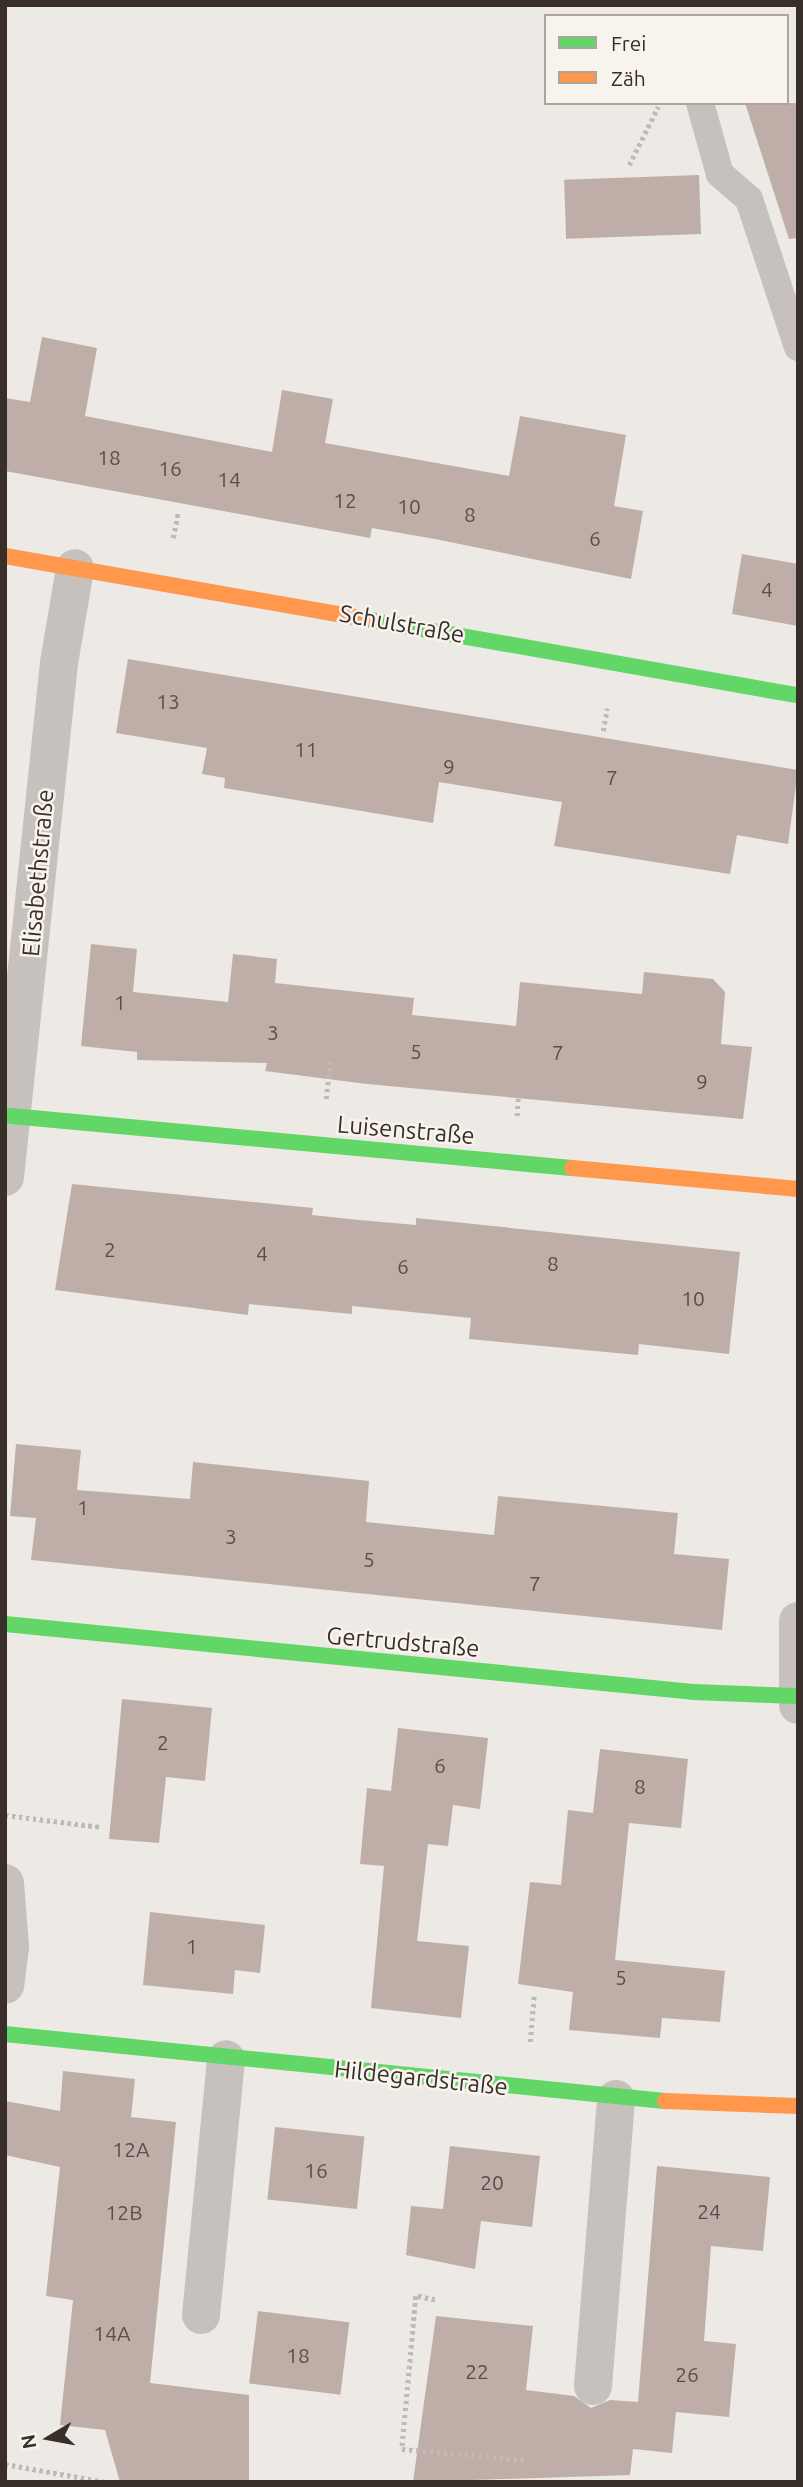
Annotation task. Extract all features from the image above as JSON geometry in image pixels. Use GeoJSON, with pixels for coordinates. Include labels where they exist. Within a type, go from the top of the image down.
{"type":"FeatureCollection","features":[{"type":"Feature","properties":{"kind":"street","name":"Schulstraße"},"geometry":{"type":"LineString","coordinates":[[5,556],[798,695]]}},
{"type":"Feature","properties":{"kind":"street","name":"Elisabethstraße"},"geometry":{"type":"LineString","coordinates":[[5,1177],[59,663],[75,568]]}},
{"type":"Feature","properties":{"kind":"street","name":"Luisenstraße"},"geometry":{"type":"LineString","coordinates":[[11,1116],[798,1189]]}},
{"type":"Feature","properties":{"kind":"street"},"geometry":{"type":"LineString","coordinates":[[797,1701],[798,1621]]}},
{"type":"Feature","properties":{"kind":"street","name":"Gertrudstraße"},"geometry":{"type":"LineString","coordinates":[[5,1624],[797,1701]]}},
{"type":"Feature","properties":{"kind":"street"},"geometry":{"type":"LineString","coordinates":[[5,1883],[5,1985]]}},
{"type":"Feature","properties":{"kind":"street","name":"Hildegardstraße"},"geometry":{"type":"LineString","coordinates":[[5,2034],[616,2099],[798,2106]]}},
{"type":"Feature","properties":{"kind":"street"},"geometry":{"type":"LineString","coordinates":[[201,2315],[226,2059]]}},
{"type":"Feature","properties":{"kind":"street"},"geometry":{"type":"LineString","coordinates":[[593,2386],[616,2099]]}},
{"type":"Feature","properties":{"kind":"lane"},"geometry":{"type":"LineString","coordinates":[[701,105],[720,174],[749,199],[798,346]]}},
{"type":"Feature","properties":{"kind":"path"},"geometry":{"type":"LineString","coordinates":[[629,165],[646,121],[664,105]]}},
{"type":"Feature","properties":{"kind":"path"},"geometry":{"type":"LineString","coordinates":[[5,1815],[101,1827]]}},
{"type":"Feature","properties":{"kind":"path"},"geometry":{"type":"LineString","coordinates":[[436,2300],[416,2296],[402,2449],[526,2460]]}},
{"type":"Feature","properties":{"kind":"path"},"geometry":{"type":"LineString","coordinates":[[5,2464],[105,2482]]}},
{"type":"Feature","properties":{"kind":"building"},"geometry":{"type":"Polygon","coordinates":[[[798,103],[798,238],[789,239],[746,105],[798,103]]]}},
{"type":"Feature","properties":{"kind":"building"},"geometry":{"type":"Polygon","coordinates":[[[699,175],[701,234],[566,239],[564,180],[699,175]]]}},
{"type":"Feature","properties":{"kind":"building"},"geometry":{"type":"Polygon","coordinates":[[[42,337],[97,348],[85,416],[272,452],[282,390],[333,399],[325,443],[509,476],[520,416],[626,435],[614,506],[643,511],[631,579],[372,528],[370,538],[5,471],[5,398],[30,402],[42,337]]]}},
{"type":"Feature","properties":{"kind":"building"},"geometry":{"type":"Polygon","coordinates":[[[742,554],[798,564],[798,626],[732,614],[742,554]]]}},
{"type":"Feature","properties":{"kind":"building"},"geometry":{"type":"Polygon","coordinates":[[[128,659],[798,770],[788,844],[737,835],[730,874],[554,846],[562,802],[439,782],[433,823],[224,788],[225,778],[202,774],[207,748],[116,733],[128,659]]]}},
{"type":"Feature","properties":{"kind":"building"},"geometry":{"type":"Polygon","coordinates":[[[91,944],[137,949],[133,992],[228,1002],[233,954],[277,959],[275,983],[414,998],[412,1015],[516,1026],[520,982],[642,994],[644,972],[713,979],[725,992],[721,1044],[752,1047],[743,1119],[367,1084],[265,1071],[267,1063],[137,1060],[137,1052],[81,1046],[91,944]]]}},
{"type":"Feature","properties":{"kind":"building"},"geometry":{"type":"Polygon","coordinates":[[[72,1184],[313,1208],[312,1215],[359,1220],[416,1225],[416,1218],[740,1252],[729,1354],[639,1344],[638,1355],[469,1339],[471,1318],[352,1306],[352,1314],[249,1304],[248,1315],[55,1290],[72,1184]]]}},
{"type":"Feature","properties":{"kind":"building"},"geometry":{"type":"Polygon","coordinates":[[[16,1444],[81,1450],[77,1490],[190,1499],[193,1462],[369,1481],[366,1522],[494,1535],[498,1496],[678,1513],[674,1554],[729,1559],[722,1630],[31,1560],[36,1518],[10,1516],[16,1444]]]}},
{"type":"Feature","properties":{"kind":"building"},"geometry":{"type":"Polygon","coordinates":[[[122,1699],[212,1708],[205,1781],[166,1777],[159,1843],[109,1839],[122,1699]]]}},
{"type":"Feature","properties":{"kind":"building"},"geometry":{"type":"Polygon","coordinates":[[[398,1728],[488,1738],[480,1809],[453,1805],[448,1846],[428,1844],[417,1941],[469,1946],[461,2018],[371,2008],[384,1866],[360,1864],[367,1788],[391,1791],[398,1728]]]}},
{"type":"Feature","properties":{"kind":"building"},"geometry":{"type":"Polygon","coordinates":[[[600,1749],[688,1759],[681,1828],[629,1823],[615,1960],[725,1971],[720,2022],[662,2018],[660,2038],[569,2030],[573,1992],[518,1984],[530,1882],[561,1885],[568,1810],[593,1813],[600,1749]]]}},
{"type":"Feature","properties":{"kind":"building"},"geometry":{"type":"Polygon","coordinates":[[[150,1912],[265,1925],[260,1973],[235,1970],[233,1994],[143,1985],[150,1912]]]}},
{"type":"Feature","properties":{"kind":"building"},"geometry":{"type":"Polygon","coordinates":[[[63,2071],[135,2079],[131,2117],[176,2122],[150,2383],[249,2395],[249,2482],[120,2482],[105,2430],[60,2425],[73,2300],[46,2296],[60,2167],[5,2155],[5,2101],[60,2111],[63,2071]]]}},
{"type":"Feature","properties":{"kind":"building"},"geometry":{"type":"Polygon","coordinates":[[[275,2127],[365,2136],[357,2209],[267,2200],[275,2127]]]}},
{"type":"Feature","properties":{"kind":"building"},"geometry":{"type":"Polygon","coordinates":[[[450,2146],[540,2156],[532,2227],[481,2221],[475,2269],[406,2255],[411,2206],[443,2209],[450,2146]]]}},
{"type":"Feature","properties":{"kind":"building"},"geometry":{"type":"Polygon","coordinates":[[[657,2166],[770,2177],[763,2251],[711,2246],[704,2341],[736,2344],[729,2417],[676,2412],[672,2453],[633,2449],[630,2475],[413,2482],[436,2316],[533,2326],[526,2390],[574,2396],[591,2408],[610,2400],[638,2402],[657,2166]]]}},
{"type":"Feature","properties":{"kind":"building"},"geometry":{"type":"Polygon","coordinates":[[[258,2311],[349,2322],[340,2395],[249,2383],[258,2311]]]}},
{"type":"Feature","properties":{"kind":"traffic: fast"},"geometry":{"type":"LineString","coordinates":[[365,619],[798,695]]}},
{"type":"Feature","properties":{"kind":"traffic: fast"},"geometry":{"type":"LineString","coordinates":[[11,1116],[572,1168]]}},
{"type":"Feature","properties":{"kind":"traffic: fast"},"geometry":{"type":"LineString","coordinates":[[5,1624],[693,1692],[797,1696]]}},
{"type":"Feature","properties":{"kind":"traffic: fast"},"geometry":{"type":"LineString","coordinates":[[5,2034],[665,2101]]}},
{"type":"Feature","properties":{"kind":"traffic: slow"},"geometry":{"type":"LineString","coordinates":[[5,556],[365,619]]}},
{"type":"Feature","properties":{"kind":"traffic: slow"},"geometry":{"type":"LineString","coordinates":[[572,1168],[798,1189]]}},
{"type":"Feature","properties":{"kind":"traffic: slow"},"geometry":{"type":"LineString","coordinates":[[665,2101],[798,2106]]}}]}
